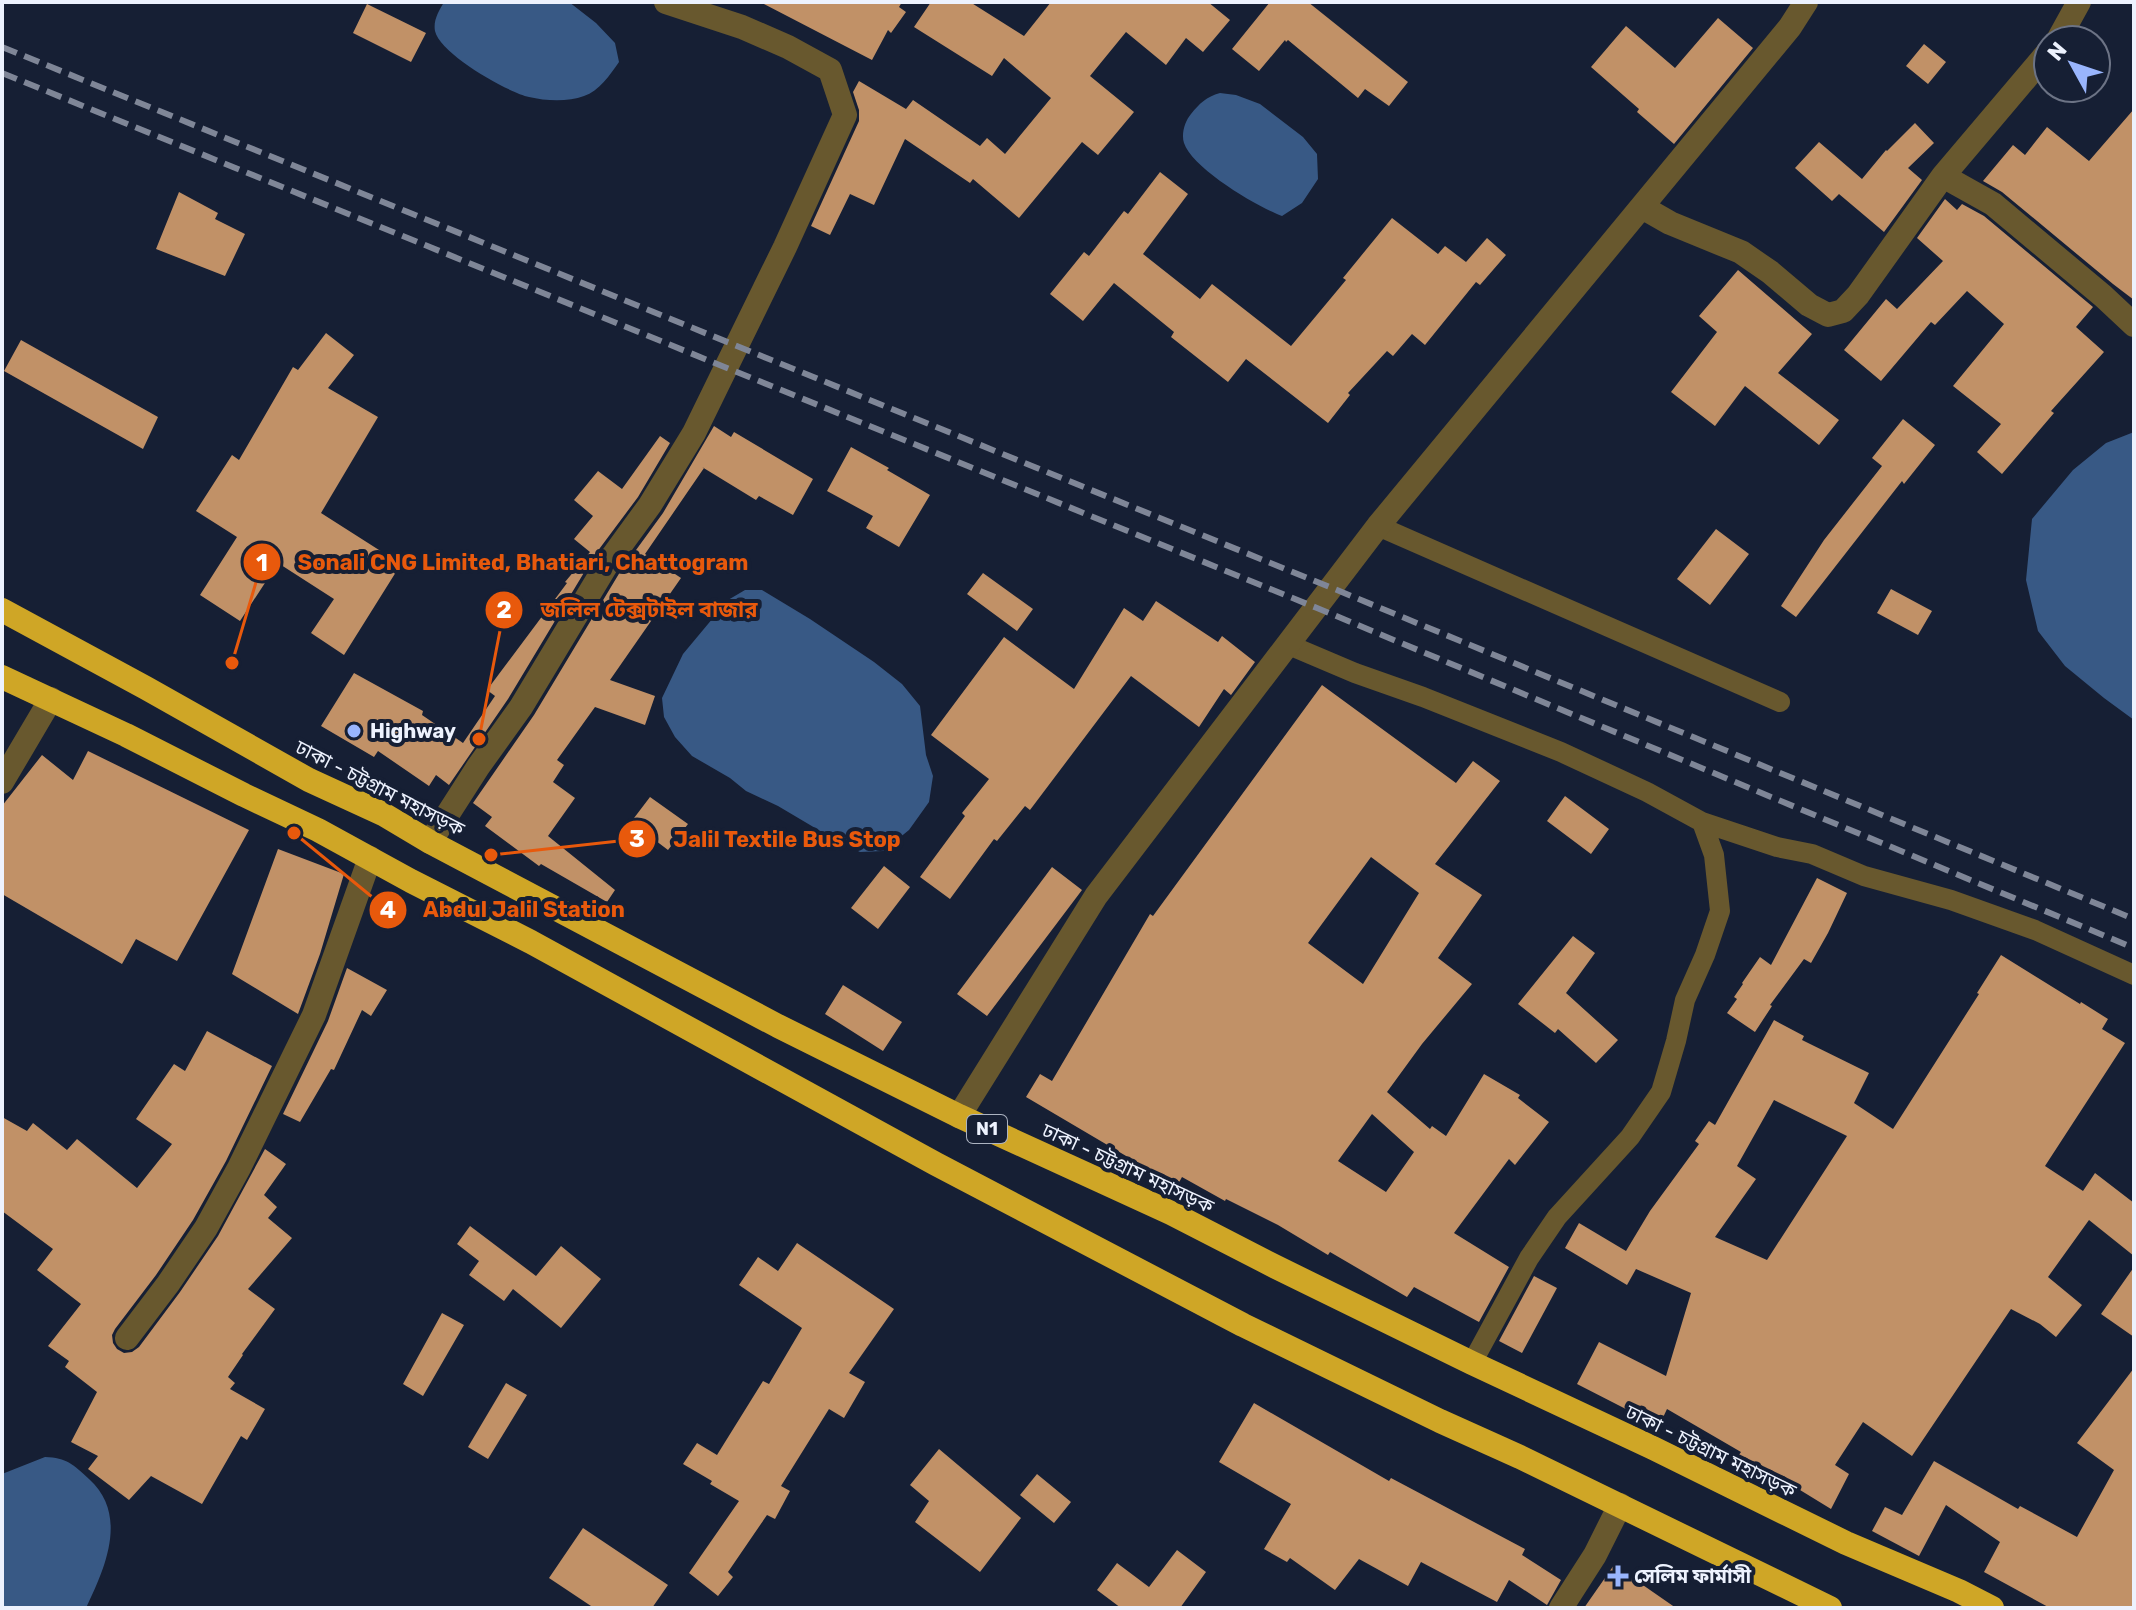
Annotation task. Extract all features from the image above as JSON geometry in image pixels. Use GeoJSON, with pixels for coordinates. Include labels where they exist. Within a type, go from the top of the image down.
{"type":"FeatureCollection","features":[{"type":"Feature","properties":{"kind":"highway","name":"ঢাকা - চট্টগ্রাম মহাসড়ক"},"geometry":{"type":"LineString","coordinates":[[2,610],[309,780],[383,814],[430,842],[778,1026],[959,1116],[1171,1213],[1472,1363],[1846,1543],[1992,1608]]}},
{"type":"Feature","properties":{"kind":"highway"},"geometry":{"type":"LineString","coordinates":[[2,677],[318,830],[531,942],[936,1164],[1230,1318],[1620,1505],[1818,1606]]}},
{"type":"Feature","properties":{"kind":"street"},"geometry":{"type":"LineString","coordinates":[[430,842],[521,707],[607,564],[650,505],[694,433],[785,247],[845,115],[830,70],[742,27],[666,2]]}},
{"type":"Feature","properties":{"kind":"street"},"geometry":{"type":"LineString","coordinates":[[959,1116],[1096,896],[1378,526],[1790,27],[1806,2]]}},
{"type":"Feature","properties":{"kind":"street"},"geometry":{"type":"LineString","coordinates":[[2067,24],[2079,2]]}},
{"type":"Feature","properties":{"kind":"street"},"geometry":{"type":"LineString","coordinates":[[1642,207],[1670,223],[1741,252],[1809,305],[1828,315],[1843,311],[1858,295],[1943,176],[2032,71]]}},
{"type":"Feature","properties":{"kind":"street"},"geometry":{"type":"LineString","coordinates":[[1943,176],[1993,204],[2134,325]]}},
{"type":"Feature","properties":{"kind":"street"},"geometry":{"type":"LineString","coordinates":[[2,782],[51,699]]}},
{"type":"Feature","properties":{"kind":"street"},"geometry":{"type":"LineString","coordinates":[[127,1338],[206,1228],[239,1168],[314,1015],[370,858]]}},
{"type":"Feature","properties":{"kind":"street"},"geometry":{"type":"LineString","coordinates":[[1561,1608],[1595,1555],[1620,1505]]}},
{"type":"Feature","properties":{"kind":"lane"},"geometry":{"type":"LineString","coordinates":[[1378,526],[1780,702]]}},
{"type":"Feature","properties":{"kind":"lane"},"geometry":{"type":"LineString","coordinates":[[1289,645],[1561,752],[1647,792],[1702,822],[1777,847],[1812,854],[1864,876],[1951,900],[2035,930],[2134,975]]}},
{"type":"Feature","properties":{"kind":"lane"},"geometry":{"type":"LineString","coordinates":[[1472,1363],[1529,1258],[1557,1217],[1630,1137],[1661,1092],[1685,1000],[1720,911],[1714,855],[1702,822]]}},
{"type":"Feature","properties":{"kind":"water"},"geometry":{"type":"Polygon","coordinates":[[[444,2],[569,2],[615,43],[619,62],[599,86],[584,96],[550,100],[519,94],[461,61],[440,40],[435,23],[444,2]]]}},
{"type":"Feature","properties":{"kind":"water"},"geometry":{"type":"Polygon","coordinates":[[[1220,93],[1260,104],[1303,137],[1317,154],[1318,179],[1302,203],[1282,216],[1242,196],[1212,175],[1189,153],[1184,143],[1185,124],[1197,107],[1220,93]]]}},
{"type":"Feature","properties":{"kind":"water"},"geometry":{"type":"Polygon","coordinates":[[[2134,432],[2134,720],[2065,666],[2038,631],[2026,580],[2032,519],[2073,470],[2106,443],[2134,432]]]}},
{"type":"Feature","properties":{"kind":"water"},"geometry":{"type":"Polygon","coordinates":[[[745,590],[762,590],[810,619],[902,684],[920,706],[926,755],[933,776],[929,802],[909,830],[883,851],[860,852],[746,791],[692,756],[675,737],[664,717],[662,698],[683,654],[728,600],[745,590]]]}},
{"type":"Feature","properties":{"kind":"water"},"geometry":{"type":"Polygon","coordinates":[[[45,1457],[64,1460],[74,1466],[101,1493],[111,1525],[106,1559],[86,1608],[2,1608],[2,1474],[45,1457]]]}},
{"type":"Feature","properties":{"kind":"building"},"geometry":{"type":"Polygon","coordinates":[[[760,2],[902,2],[899,7],[906,12],[891,33],[888,30],[872,60],[760,2]]]}},
{"type":"Feature","properties":{"kind":"building"},"geometry":{"type":"Polygon","coordinates":[[[931,2],[970,2],[1024,36],[1051,2],[1208,2],[1230,20],[1203,52],[1186,38],[1166,65],[1126,32],[1090,76],[1134,112],[1098,155],[1082,142],[1019,218],[973,179],[970,183],[905,139],[874,205],[850,194],[830,235],[811,226],[859,121],[853,92],[859,81],[906,109],[913,100],[980,146],[987,138],[1005,154],[1051,98],[1004,58],[992,76],[914,27],[931,2]]]}},
{"type":"Feature","properties":{"kind":"building"},"geometry":{"type":"Polygon","coordinates":[[[1270,2],[1308,2],[1408,82],[1389,106],[1365,89],[1358,98],[1288,40],[1259,71],[1232,49],[1270,2]]]}},
{"type":"Feature","properties":{"kind":"building"},"geometry":{"type":"Polygon","coordinates":[[[367,4],[426,33],[411,62],[353,33],[367,4]]]}},
{"type":"Feature","properties":{"kind":"building"},"geometry":{"type":"Polygon","coordinates":[[[1718,18],[1753,48],[1674,144],[1591,67],[1626,26],[1675,68],[1718,18]]]}},
{"type":"Feature","properties":{"kind":"building"},"geometry":{"type":"Polygon","coordinates":[[[1924,44],[1946,62],[1928,84],[1906,66],[1924,44]]]}},
{"type":"Feature","properties":{"kind":"building"},"geometry":{"type":"Polygon","coordinates":[[[2134,109],[2134,300],[2002,192],[1983,181],[2013,145],[2025,155],[2047,127],[2089,161],[2134,109]]]}},
{"type":"Feature","properties":{"kind":"building"},"geometry":{"type":"Polygon","coordinates":[[[1915,123],[1934,143],[1908,168],[1922,180],[1884,232],[1839,194],[1832,201],[1795,168],[1819,142],[1862,179],[1886,150],[1915,123]]]}},
{"type":"Feature","properties":{"kind":"building"},"geometry":{"type":"Polygon","coordinates":[[[1160,172],[1188,194],[1143,254],[1200,299],[1212,284],[1291,346],[1392,218],[1438,254],[1445,246],[1466,262],[1487,238],[1506,255],[1480,285],[1476,282],[1425,345],[1412,334],[1393,356],[1387,351],[1348,393],[1350,395],[1328,423],[1246,359],[1228,382],[1171,337],[1174,332],[1114,283],[1083,321],[1050,294],[1084,252],[1089,256],[1124,211],[1128,214],[1160,172]]]}},
{"type":"Feature","properties":{"kind":"building"},"geometry":{"type":"Polygon","coordinates":[[[179,192],[218,213],[215,219],[245,234],[225,276],[156,249],[179,192]]]}},
{"type":"Feature","properties":{"kind":"building"},"geometry":{"type":"Polygon","coordinates":[[[1945,199],[1957,210],[1962,204],[1984,216],[2093,307],[2076,327],[2104,352],[2051,411],[2054,413],[2002,474],[1977,452],[2001,424],[1953,386],[2004,324],[1967,291],[1935,325],[1931,322],[1881,381],[1844,350],[1886,299],[1897,309],[1943,261],[1917,238],[1945,199]]]}},
{"type":"Feature","properties":{"kind":"building"},"geometry":{"type":"Polygon","coordinates":[[[1738,270],[1812,334],[1778,373],[1839,420],[1819,445],[1745,386],[1715,426],[1671,392],[1717,332],[1699,316],[1738,270]]]}},
{"type":"Feature","properties":{"kind":"building"},"geometry":{"type":"Polygon","coordinates":[[[326,333],[354,355],[328,388],[378,417],[321,513],[401,564],[344,655],[311,633],[334,599],[278,563],[240,621],[200,595],[237,537],[196,511],[232,455],[239,460],[293,367],[298,370],[326,333]]]}},
{"type":"Feature","properties":{"kind":"building"},"geometry":{"type":"Polygon","coordinates":[[[21,340],[158,417],[143,449],[4,371],[21,340]]]}},
{"type":"Feature","properties":{"kind":"building"},"geometry":{"type":"Polygon","coordinates":[[[1903,419],[1935,445],[1904,484],[1902,481],[1796,617],[1781,606],[1824,540],[1882,466],[1872,458],[1903,419]]]}},
{"type":"Feature","properties":{"kind":"building"},"geometry":{"type":"Polygon","coordinates":[[[714,426],[731,437],[734,432],[813,479],[793,515],[759,496],[756,500],[704,468],[645,554],[681,578],[610,680],[655,696],[645,725],[595,707],[557,760],[564,765],[553,782],[575,798],[548,836],[615,890],[607,902],[541,864],[539,866],[485,826],[492,817],[473,803],[534,715],[620,572],[663,513],[714,426]]]}},
{"type":"Feature","properties":{"kind":"building"},"geometry":{"type":"Polygon","coordinates":[[[660,436],[670,443],[638,497],[594,556],[508,699],[449,785],[436,775],[429,786],[378,751],[374,757],[321,726],[354,673],[423,711],[422,715],[463,743],[495,696],[487,690],[590,552],[574,539],[593,516],[574,500],[598,471],[622,489],[660,436]]]}},
{"type":"Feature","properties":{"kind":"building"},"geometry":{"type":"Polygon","coordinates":[[[851,447],[930,495],[899,547],[866,528],[873,516],[827,491],[851,447]]]}},
{"type":"Feature","properties":{"kind":"building"},"geometry":{"type":"Polygon","coordinates":[[[1716,529],[1749,554],[1710,605],[1677,579],[1716,529]]]}},
{"type":"Feature","properties":{"kind":"building"},"geometry":{"type":"Polygon","coordinates":[[[983,573],[1033,609],[1017,631],[967,594],[983,573]]]}},
{"type":"Feature","properties":{"kind":"building"},"geometry":{"type":"Polygon","coordinates":[[[1891,589],[1932,611],[1918,635],[1877,613],[1891,589]]]}},
{"type":"Feature","properties":{"kind":"building"},"geometry":{"type":"Polygon","coordinates":[[[1156,601],[1218,642],[1222,636],[1255,662],[1231,695],[1224,689],[1199,727],[1131,676],[1030,810],[1025,806],[997,841],[994,839],[950,899],[920,877],[965,816],[962,813],[989,779],[931,735],[1004,637],[1074,689],[1124,608],[1143,621],[1156,601]]]}},
{"type":"Feature","properties":{"kind":"building"},"geometry":{"type":"Polygon","coordinates":[[[1322,685],[1456,783],[1473,761],[1500,781],[1435,864],[1482,895],[1438,958],[1472,984],[1387,1092],[1430,1129],[1432,1126],[1446,1136],[1484,1074],[1520,1095],[1518,1098],[1549,1122],[1515,1165],[1509,1159],[1454,1233],[1509,1267],[1479,1322],[1414,1287],[1407,1297],[1330,1252],[1328,1255],[1278,1225],[1182,1177],[1177,1186],[1026,1097],[1040,1074],[1052,1081],[1150,914],[1153,916],[1322,685]],[[1371,857],[1308,943],[1363,984],[1419,893],[1371,857]],[[1372,1114],[1338,1161],[1386,1192],[1414,1152],[1372,1114]]]}},
{"type":"Feature","properties":{"kind":"building"},"geometry":{"type":"Polygon","coordinates":[[[88,751],[249,830],[177,961],[136,939],[122,964],[2,894],[2,806],[42,755],[73,780],[88,751]]]}},
{"type":"Feature","properties":{"kind":"building"},"geometry":{"type":"Polygon","coordinates":[[[1565,796],[1609,829],[1591,854],[1547,821],[1565,796]]]}},
{"type":"Feature","properties":{"kind":"building"},"geometry":{"type":"Polygon","coordinates":[[[650,797],[688,824],[668,850],[631,822],[650,797]]]}},
{"type":"Feature","properties":{"kind":"building"},"geometry":{"type":"Polygon","coordinates":[[[278,849],[344,874],[298,1014],[232,974],[278,849]]]}},
{"type":"Feature","properties":{"kind":"building"},"geometry":{"type":"Polygon","coordinates":[[[884,866],[910,887],[878,929],[851,908],[884,866]]]}},
{"type":"Feature","properties":{"kind":"building"},"geometry":{"type":"Polygon","coordinates":[[[1052,867],[1082,890],[987,1016],[957,994],[1052,867]]]}},
{"type":"Feature","properties":{"kind":"building"},"geometry":{"type":"Polygon","coordinates":[[[1817,878],[1847,893],[1811,963],[1804,959],[1770,1005],[1755,1032],[1727,1013],[1760,957],[1771,965],[1817,878]]]}},
{"type":"Feature","properties":{"kind":"building"},"geometry":{"type":"Polygon","coordinates":[[[1573,936],[1595,953],[1566,993],[1618,1040],[1596,1063],[1558,1029],[1555,1033],[1518,1004],[1573,936]]]}},
{"type":"Feature","properties":{"kind":"building"},"geometry":{"type":"Polygon","coordinates":[[[2001,955],[2108,1019],[2102,1029],[2125,1043],[2045,1166],[2083,1191],[2095,1173],[2134,1203],[2134,1256],[2089,1220],[2048,1277],[2082,1305],[2056,1337],[2040,1324],[2011,1309],[1912,1456],[1863,1422],[1835,1465],[1849,1474],[1831,1509],[1764,1468],[1760,1475],[1736,1459],[1741,1452],[1667,1409],[1659,1426],[1577,1384],[1599,1342],[1666,1376],[1691,1293],[1636,1269],[1627,1285],[1565,1248],[1579,1223],[1626,1251],[1650,1211],[1699,1144],[1695,1141],[1709,1121],[1715,1125],[1774,1020],[1804,1036],[1802,1040],[1869,1073],[1854,1103],[1893,1129],[2001,955]],[[1774,1100],[1737,1166],[1756,1179],[1715,1237],[1767,1260],[1847,1136],[1774,1100]]]}},
{"type":"Feature","properties":{"kind":"building"},"geometry":{"type":"Polygon","coordinates":[[[347,968],[387,990],[371,1016],[362,1010],[334,1070],[331,1069],[300,1122],[283,1114],[328,1021],[347,968]]]}},
{"type":"Feature","properties":{"kind":"building"},"geometry":{"type":"Polygon","coordinates":[[[843,985],[902,1022],[883,1051],[825,1014],[843,985]]]}},
{"type":"Feature","properties":{"kind":"building"},"geometry":{"type":"Polygon","coordinates":[[[207,1031],[272,1066],[226,1161],[193,1220],[115,1329],[113,1343],[124,1353],[139,1347],[218,1236],[265,1149],[286,1164],[264,1195],[277,1207],[268,1218],[292,1238],[248,1289],[275,1309],[228,1377],[235,1383],[230,1389],[265,1409],[247,1440],[241,1436],[202,1504],[151,1476],[129,1500],[88,1469],[98,1456],[71,1442],[97,1392],[65,1367],[69,1361],[48,1346],[81,1304],[37,1270],[53,1249],[2,1211],[2,1117],[27,1131],[33,1123],[67,1150],[77,1139],[137,1188],[172,1144],[136,1119],[174,1064],[185,1071],[207,1031]]]}},
{"type":"Feature","properties":{"kind":"building"},"geometry":{"type":"Polygon","coordinates":[[[470,1226],[536,1276],[561,1246],[601,1279],[561,1328],[513,1289],[504,1301],[469,1275],[479,1261],[457,1244],[470,1226]]]}},
{"type":"Feature","properties":{"kind":"building"},"geometry":{"type":"Polygon","coordinates":[[[797,1243],[894,1309],[849,1373],[865,1382],[844,1418],[829,1409],[781,1486],[790,1491],[775,1519],[767,1515],[728,1572],[733,1577],[718,1596],[689,1573],[739,1501],[683,1464],[697,1443],[717,1455],[763,1381],[769,1384],[802,1328],[739,1285],[758,1257],[778,1271],[797,1243]]]}},
{"type":"Feature","properties":{"kind":"building"},"geometry":{"type":"Polygon","coordinates":[[[2134,1267],[2134,1337],[2101,1314],[2134,1267]]]}},
{"type":"Feature","properties":{"kind":"building"},"geometry":{"type":"Polygon","coordinates":[[[1534,1276],[1557,1288],[1522,1353],[1499,1341],[1534,1276]]]}},
{"type":"Feature","properties":{"kind":"building"},"geometry":{"type":"Polygon","coordinates":[[[442,1313],[464,1325],[423,1396],[403,1384],[442,1313]]]}},
{"type":"Feature","properties":{"kind":"building"},"geometry":{"type":"Polygon","coordinates":[[[2134,1368],[2134,1608],[2050,1608],[1984,1572],[2000,1542],[1946,1505],[1919,1556],[1872,1531],[1885,1507],[1902,1515],[1934,1461],[2018,1509],[2020,1506],[2077,1537],[2114,1470],[2077,1443],[2134,1368]]]}},
{"type":"Feature","properties":{"kind":"building"},"geometry":{"type":"Polygon","coordinates":[[[506,1383],[527,1395],[488,1459],[468,1447],[506,1383]]]}},
{"type":"Feature","properties":{"kind":"building"},"geometry":{"type":"Polygon","coordinates":[[[1254,1403],[1389,1481],[1391,1478],[1525,1549],[1522,1555],[1561,1580],[1547,1605],[1509,1580],[1497,1602],[1421,1562],[1408,1586],[1359,1559],[1335,1590],[1290,1558],[1287,1562],[1264,1549],[1291,1504],[1219,1462],[1254,1403]]]}},
{"type":"Feature","properties":{"kind":"building"},"geometry":{"type":"Polygon","coordinates":[[[939,1449],[1021,1518],[980,1572],[915,1522],[929,1501],[910,1485],[939,1449]]]}},
{"type":"Feature","properties":{"kind":"building"},"geometry":{"type":"Polygon","coordinates":[[[1037,1474],[1071,1502],[1054,1523],[1020,1495],[1037,1474]]]}},
{"type":"Feature","properties":{"kind":"building"},"geometry":{"type":"Polygon","coordinates":[[[583,1528],[668,1585],[652,1608],[594,1608],[549,1578],[583,1528]]]}},
{"type":"Feature","properties":{"kind":"building"},"geometry":{"type":"Polygon","coordinates":[[[1177,1550],[1206,1572],[1180,1608],[1121,1608],[1097,1590],[1117,1563],[1149,1587],[1177,1550]]]}},
{"type":"Feature","properties":{"kind":"building","name":"সেলিম ফার্মাসী"},"geometry":{"type":"Polygon","coordinates":[[[1614,1565],[1676,1608],[1584,1608],[1614,1565]]]}},
{"type":"Feature","properties":{"kind":"railway"},"geometry":{"type":"LineString","coordinates":[[2,47],[1332,588],[2134,919]]}},
{"type":"Feature","properties":{"kind":"railway"},"geometry":{"type":"LineString","coordinates":[[2,73],[1317,608],[2134,948]]}},
{"type":"Feature","properties":{"kind":"place","name":"Sonali CNG Limited, Bhatiari, Chattogram"},"geometry":{"type":"Point","coordinates":[232,663]}},
{"type":"Feature","properties":{"kind":"place","name":"Highway"},"geometry":{"type":"Point","coordinates":[354,731]}},
{"type":"Feature","properties":{"kind":"place","name":"জলিল টেক্সটাইল বাজার"},"geometry":{"type":"Point","coordinates":[479,739]}},
{"type":"Feature","properties":{"kind":"place","name":"Abdul Jalil Station"},"geometry":{"type":"Point","coordinates":[294,833]}},
{"type":"Feature","properties":{"kind":"place","name":"Jalil Textile Bus Stop"},"geometry":{"type":"Point","coordinates":[491,855]}},
{"type":"Feature","properties":{"kind":"place","name":"সেলিম ফার্মাসী"},"geometry":{"type":"Point","coordinates":[1618,1576]}}]}
